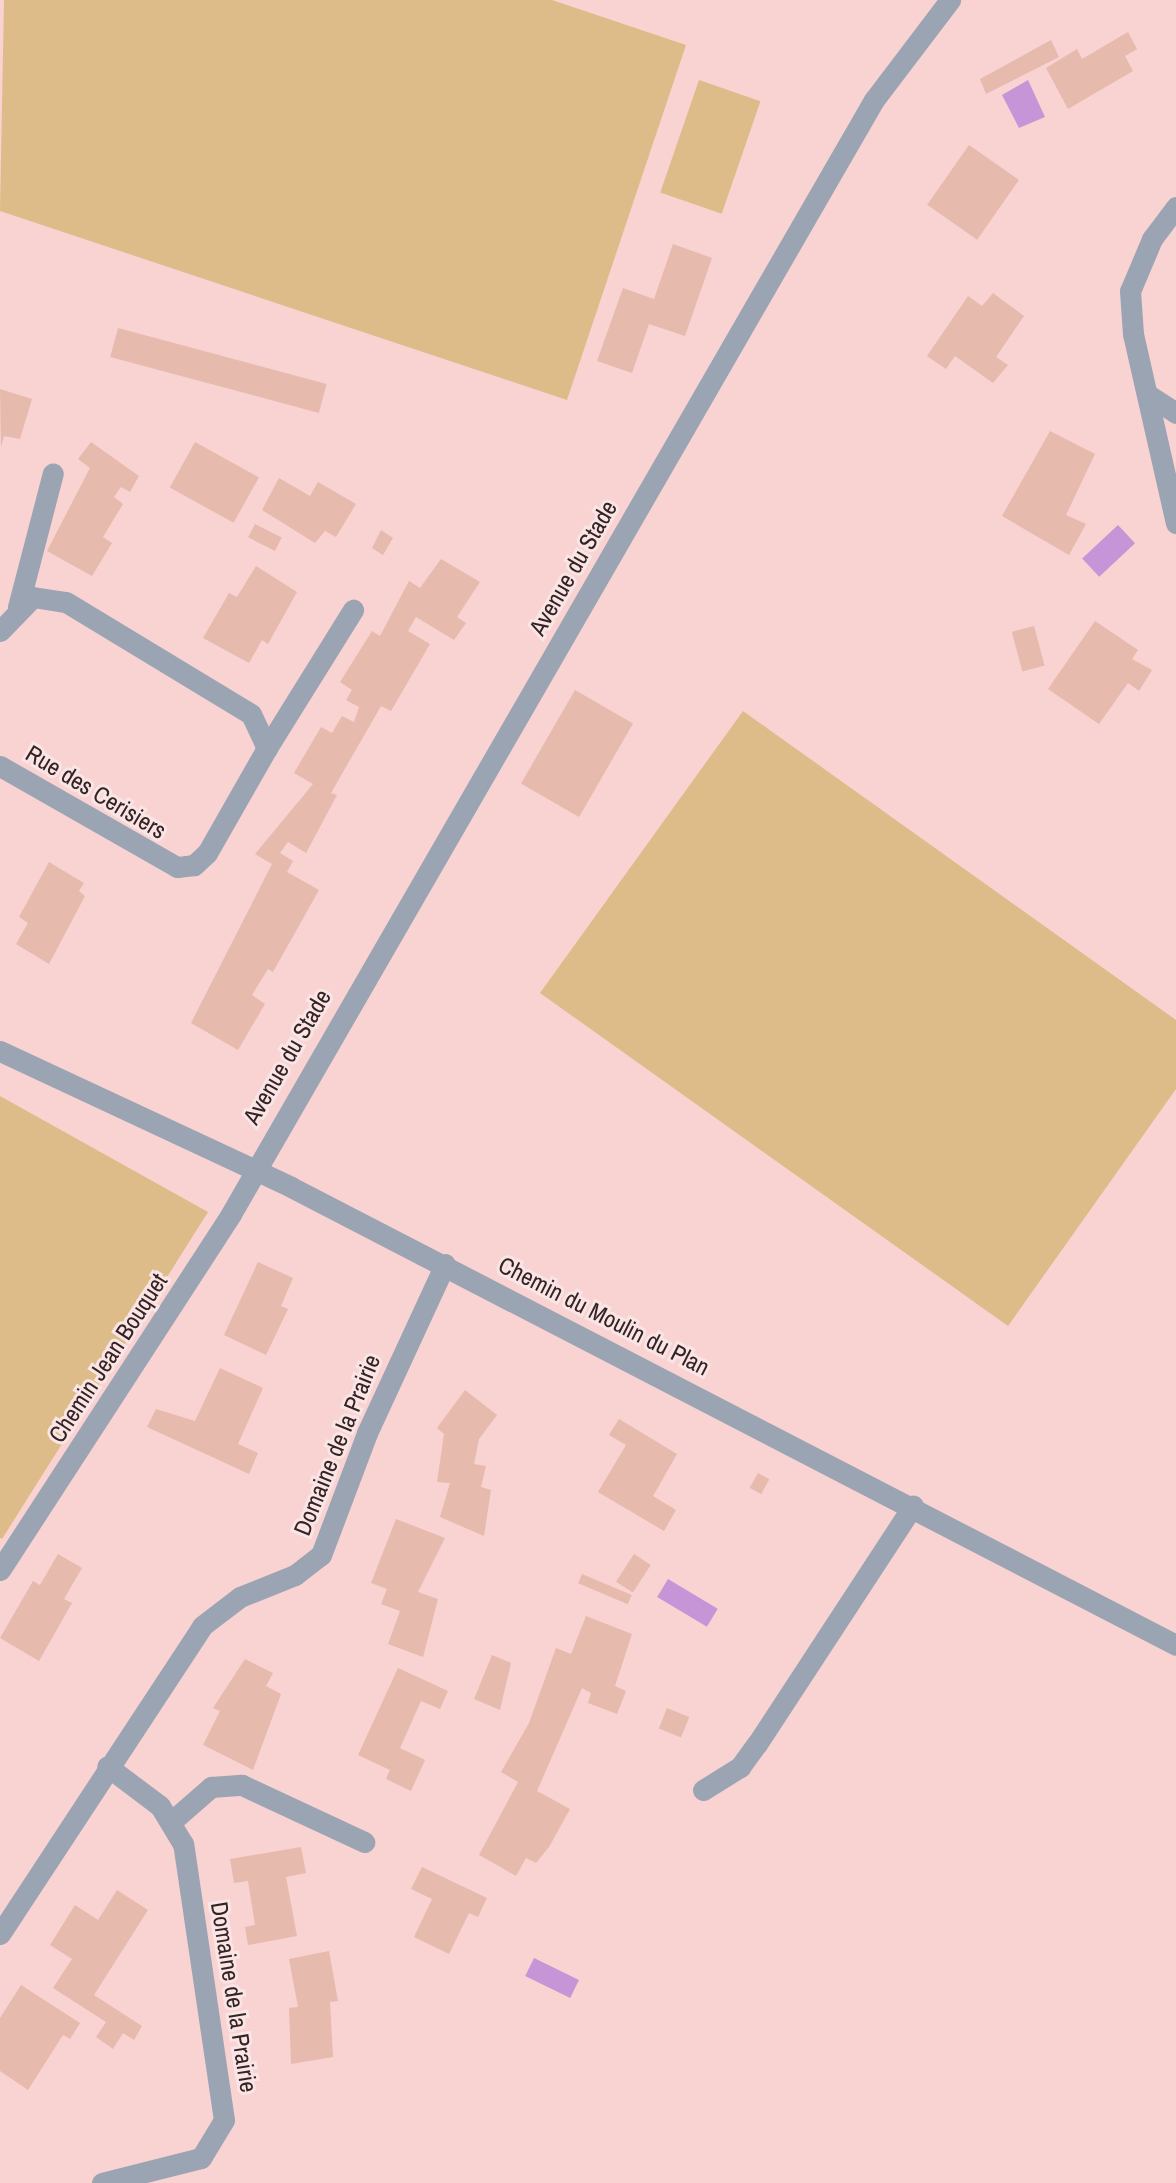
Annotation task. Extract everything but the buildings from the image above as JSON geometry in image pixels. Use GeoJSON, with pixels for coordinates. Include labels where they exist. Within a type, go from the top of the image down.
{"type":"FeatureCollection","features":[{"type":"Feature","properties":{"kind":"street","name":"Avenue du Stade"},"geometry":{"type":"LineString","coordinates":[[252,1169],[874,100],[950,0]]}},
{"type":"Feature","properties":{"kind":"street"},"geometry":{"type":"LineString","coordinates":[[1176,207],[1152,239],[1130,291],[1133,334],[1150,396],[1176,523]]}},
{"type":"Feature","properties":{"kind":"street"},"geometry":{"type":"LineString","coordinates":[[1150,396],[1176,413]]}},
{"type":"Feature","properties":{"kind":"street"},"geometry":{"type":"LineString","coordinates":[[18,607],[52,473]]}},
{"type":"Feature","properties":{"kind":"street"},"geometry":{"type":"LineString","coordinates":[[0,631],[18,607],[33,597],[66,602],[251,714],[263,727],[267,748]]}},
{"type":"Feature","properties":{"kind":"street","name":"Rue des Cerisiers"},"geometry":{"type":"LineString","coordinates":[[0,766],[177,867],[194,865],[207,853],[267,748],[353,610]]}},
{"type":"Feature","properties":{"kind":"street","name":"Chemin du Moulin du Plan"},"geometry":{"type":"LineString","coordinates":[[0,1051],[252,1169],[444,1264],[1176,1645]]}},
{"type":"Feature","properties":{"kind":"street","name":"Chemin Jean Bouquet"},"geometry":{"type":"LineString","coordinates":[[0,1570],[137,1365],[252,1169]]}},
{"type":"Feature","properties":{"kind":"street","name":"Domaine de la Prairie"},"geometry":{"type":"LineString","coordinates":[[0,1934],[107,1766],[202,1626],[240,1597],[303,1571],[321,1555],[367,1433],[444,1264]]}},
{"type":"Feature","properties":{"kind":"street"},"geometry":{"type":"LineString","coordinates":[[703,1790],[740,1767],[913,1506]]}},
{"type":"Feature","properties":{"kind":"street","name":"Domaine de la Prairie"},"geometry":{"type":"LineString","coordinates":[[102,2183],[201,2158],[224,2120],[183,1844],[172,1821],[145,1790],[107,1766]]}},
{"type":"Feature","properties":{"kind":"street"},"geometry":{"type":"LineString","coordinates":[[172,1821],[211,1787],[242,1785],[364,1842]]}},
{"type":"Feature","properties":{"kind":"shaded area"},"geometry":{"type":"Polygon","coordinates":[[[4,0],[552,0],[686,45],[567,400],[0,211],[4,0]]]}},
{"type":"Feature","properties":{"kind":"shaded area"},"geometry":{"type":"Polygon","coordinates":[[[699,80],[760,101],[722,214],[660,193],[699,80]]]}},
{"type":"Feature","properties":{"kind":"shaded area"},"geometry":{"type":"Polygon","coordinates":[[[1028,80],[1045,117],[1019,128],[1002,95],[1028,80]]]}},
{"type":"Feature","properties":{"kind":"shaded area"},"geometry":{"type":"Polygon","coordinates":[[[1118,525],[1135,543],[1099,577],[1082,558],[1118,525]]]}},
{"type":"Feature","properties":{"kind":"shaded area"},"geometry":{"type":"Polygon","coordinates":[[[743,711],[1176,1020],[1176,1089],[1008,1326],[540,993],[743,711]]]}},
{"type":"Feature","properties":{"kind":"shaded area"},"geometry":{"type":"Polygon","coordinates":[[[0,1096],[208,1212],[2,1539],[0,1538],[0,1096]]]}},
{"type":"Feature","properties":{"kind":"shaded area"},"geometry":{"type":"Polygon","coordinates":[[[668,1579],[718,1609],[707,1627],[657,1597],[668,1579]]]}},
{"type":"Feature","properties":{"kind":"shaded area"},"geometry":{"type":"Polygon","coordinates":[[[534,1958],[579,1980],[570,1998],[525,1976],[534,1958]]]}}]}
